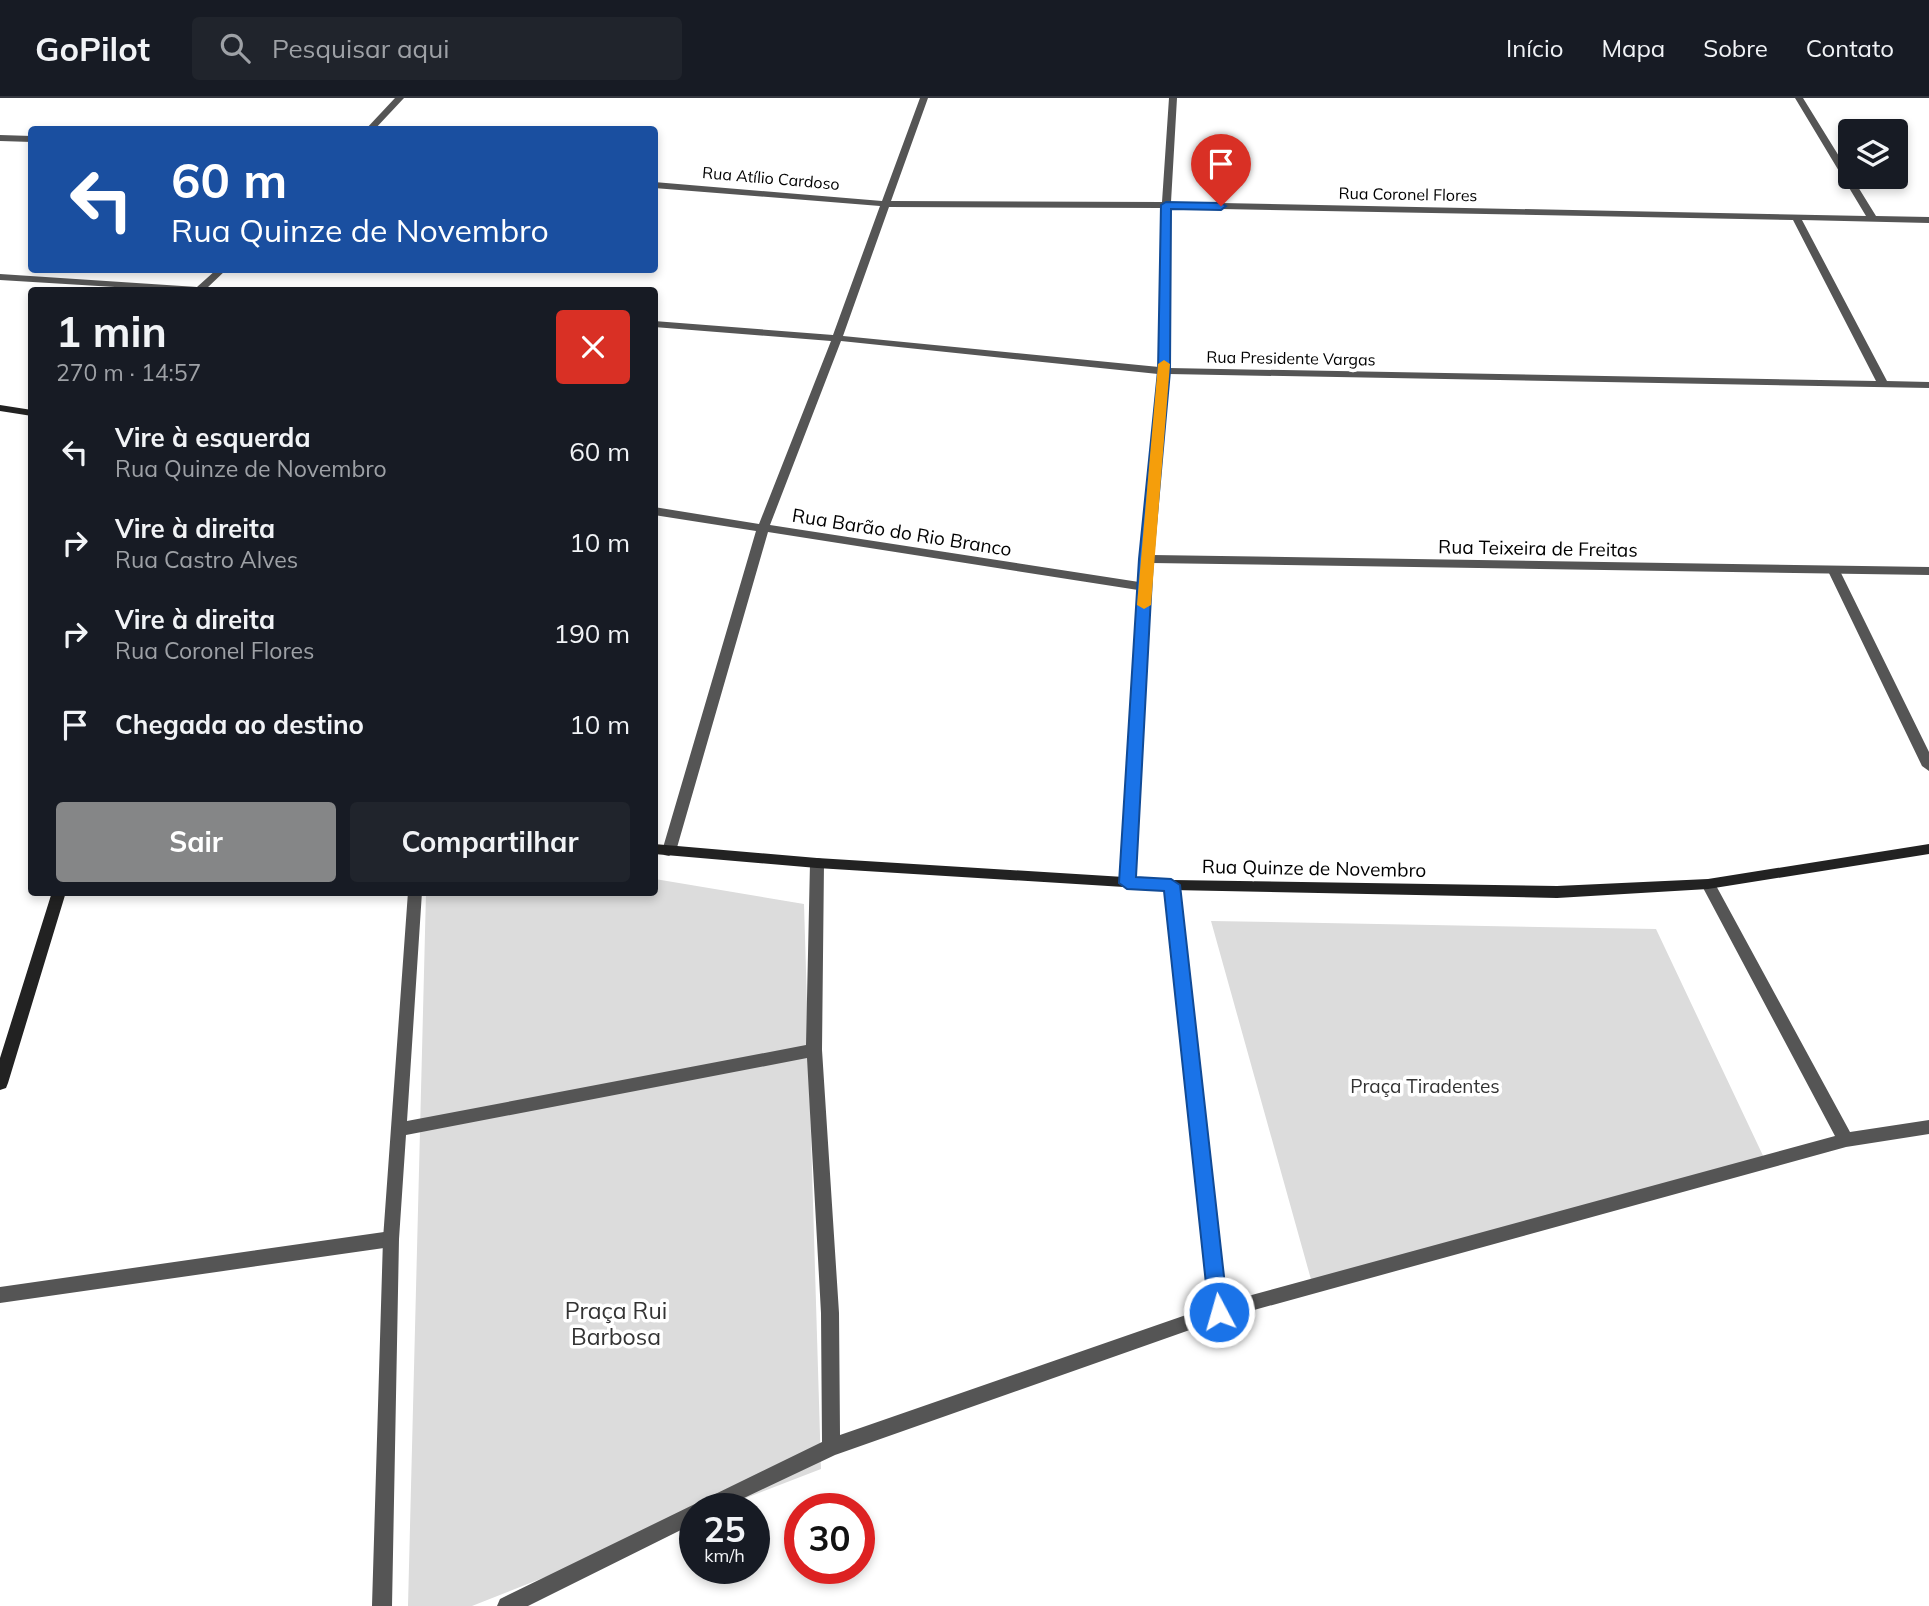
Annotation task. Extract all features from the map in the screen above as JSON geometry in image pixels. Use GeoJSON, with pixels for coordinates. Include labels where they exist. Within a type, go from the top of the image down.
{"type":"FeatureCollection","features":[{"type":"Feature","properties":{"kind":"street"},"geometry":{"type":"LineString","coordinates":[[373,126],[400,98]]}},
{"type":"Feature","properties":{"kind":"street"},"geometry":{"type":"LineString","coordinates":[[662,850],[763,528],[837,338],[924,98]]}},
{"type":"Feature","properties":{"kind":"street"},"geometry":{"type":"LineString","coordinates":[[1127,883],[1146,559],[1164,371],[1166,205],[1173,98]]}},
{"type":"Feature","properties":{"kind":"street"},"geometry":{"type":"LineString","coordinates":[[1799,98],[1872,218]]}},
{"type":"Feature","properties":{"kind":"street"},"geometry":{"type":"LineString","coordinates":[[0,138],[28,139]]}},
{"type":"Feature","properties":{"kind":"street","name":"Rua Atílio Cardoso"},"geometry":{"type":"LineString","coordinates":[[658,185],[886,204]]}},
{"type":"Feature","properties":{"kind":"street","name":"Rua Coronel Flores"},"geometry":{"type":"LineString","coordinates":[[886,204],[1166,205],[1929,220]]}},
{"type":"Feature","properties":{"kind":"street"},"geometry":{"type":"LineString","coordinates":[[1796,217],[1883,384]]}},
{"type":"Feature","properties":{"kind":"street"},"geometry":{"type":"LineString","coordinates":[[203,287],[218,273]]}},
{"type":"Feature","properties":{"kind":"street"},"geometry":{"type":"LineString","coordinates":[[0,277],[154,287]]}},
{"type":"Feature","properties":{"kind":"street","name":"Rua Presidente Vargas"},"geometry":{"type":"LineString","coordinates":[[658,324],[837,338],[1164,371],[1929,385]]}},
{"type":"Feature","properties":{"kind":"street"},"geometry":{"type":"LineString","coordinates":[[0,408],[28,412]]}},
{"type":"Feature","properties":{"kind":"street","name":"Rua Barão do Rio Branco"},"geometry":{"type":"LineString","coordinates":[[658,512],[1145,587]]}},
{"type":"Feature","properties":{"kind":"street","name":"Rua Teixeira de Freitas"},"geometry":{"type":"LineString","coordinates":[[1146,559],[1929,571]]}},
{"type":"Feature","properties":{"kind":"street"},"geometry":{"type":"LineString","coordinates":[[1834,571],[1929,766]]}},
{"type":"Feature","properties":{"kind":"street","name":"Rua Quinze de Novembro"},"geometry":{"type":"LineString","coordinates":[[662,850],[1127,883],[1557,892],[1708,884],[1929,849]]}},
{"type":"Feature","properties":{"kind":"street"},"geometry":{"type":"LineString","coordinates":[[817,863],[814,1049],[830,1313],[831,1447]]}},
{"type":"Feature","properties":{"kind":"street"},"geometry":{"type":"LineString","coordinates":[[1708,884],[1846,1140]]}},
{"type":"Feature","properties":{"kind":"street"},"geometry":{"type":"LineString","coordinates":[[1171,885],[1219,1312]]}},
{"type":"Feature","properties":{"kind":"street"},"geometry":{"type":"LineString","coordinates":[[0,1083],[57,896]]}},
{"type":"Feature","properties":{"kind":"street"},"geometry":{"type":"LineString","coordinates":[[382,1606],[391,1239],[401,1129],[415,896]]}},
{"type":"Feature","properties":{"kind":"street"},"geometry":{"type":"LineString","coordinates":[[401,1129],[814,1049]]}},
{"type":"Feature","properties":{"kind":"street"},"geometry":{"type":"LineString","coordinates":[[735,1493],[831,1447],[1219,1312],[1846,1140],[1929,1128]]}},
{"type":"Feature","properties":{"kind":"street"},"geometry":{"type":"LineString","coordinates":[[0,1295],[391,1239]]}},
{"type":"Feature","properties":{"kind":"street"},"geometry":{"type":"LineString","coordinates":[[508,1606],[679,1521]]}},
{"type":"Feature","properties":{"kind":"green space","name":"Praça Rui Barbosa"},"geometry":{"type":"Polygon","coordinates":[[[658,880],[804,904],[821,1469],[759,1493],[679,1493],[679,1524],[472,1606],[408,1606],[426,896],[658,896],[658,880]]]}},
{"type":"Feature","properties":{"kind":"green space","name":"Praça Tiradentes"},"geometry":{"type":"Polygon","coordinates":[[[1211,921],[1656,929],[1766,1162],[1312,1283],[1211,921]]]}},
{"type":"Feature","properties":{"kind":"slow traffic"},"geometry":{"type":"LineString","coordinates":[[1144,605],[1164,364]]}},
{"type":"Feature","properties":{"kind":"route"},"geometry":{"type":"LineString","coordinates":[[1219,1312],[1171,885],[1127,883],[1146,559],[1164,371],[1166,205],[1221,206]]}}]}
